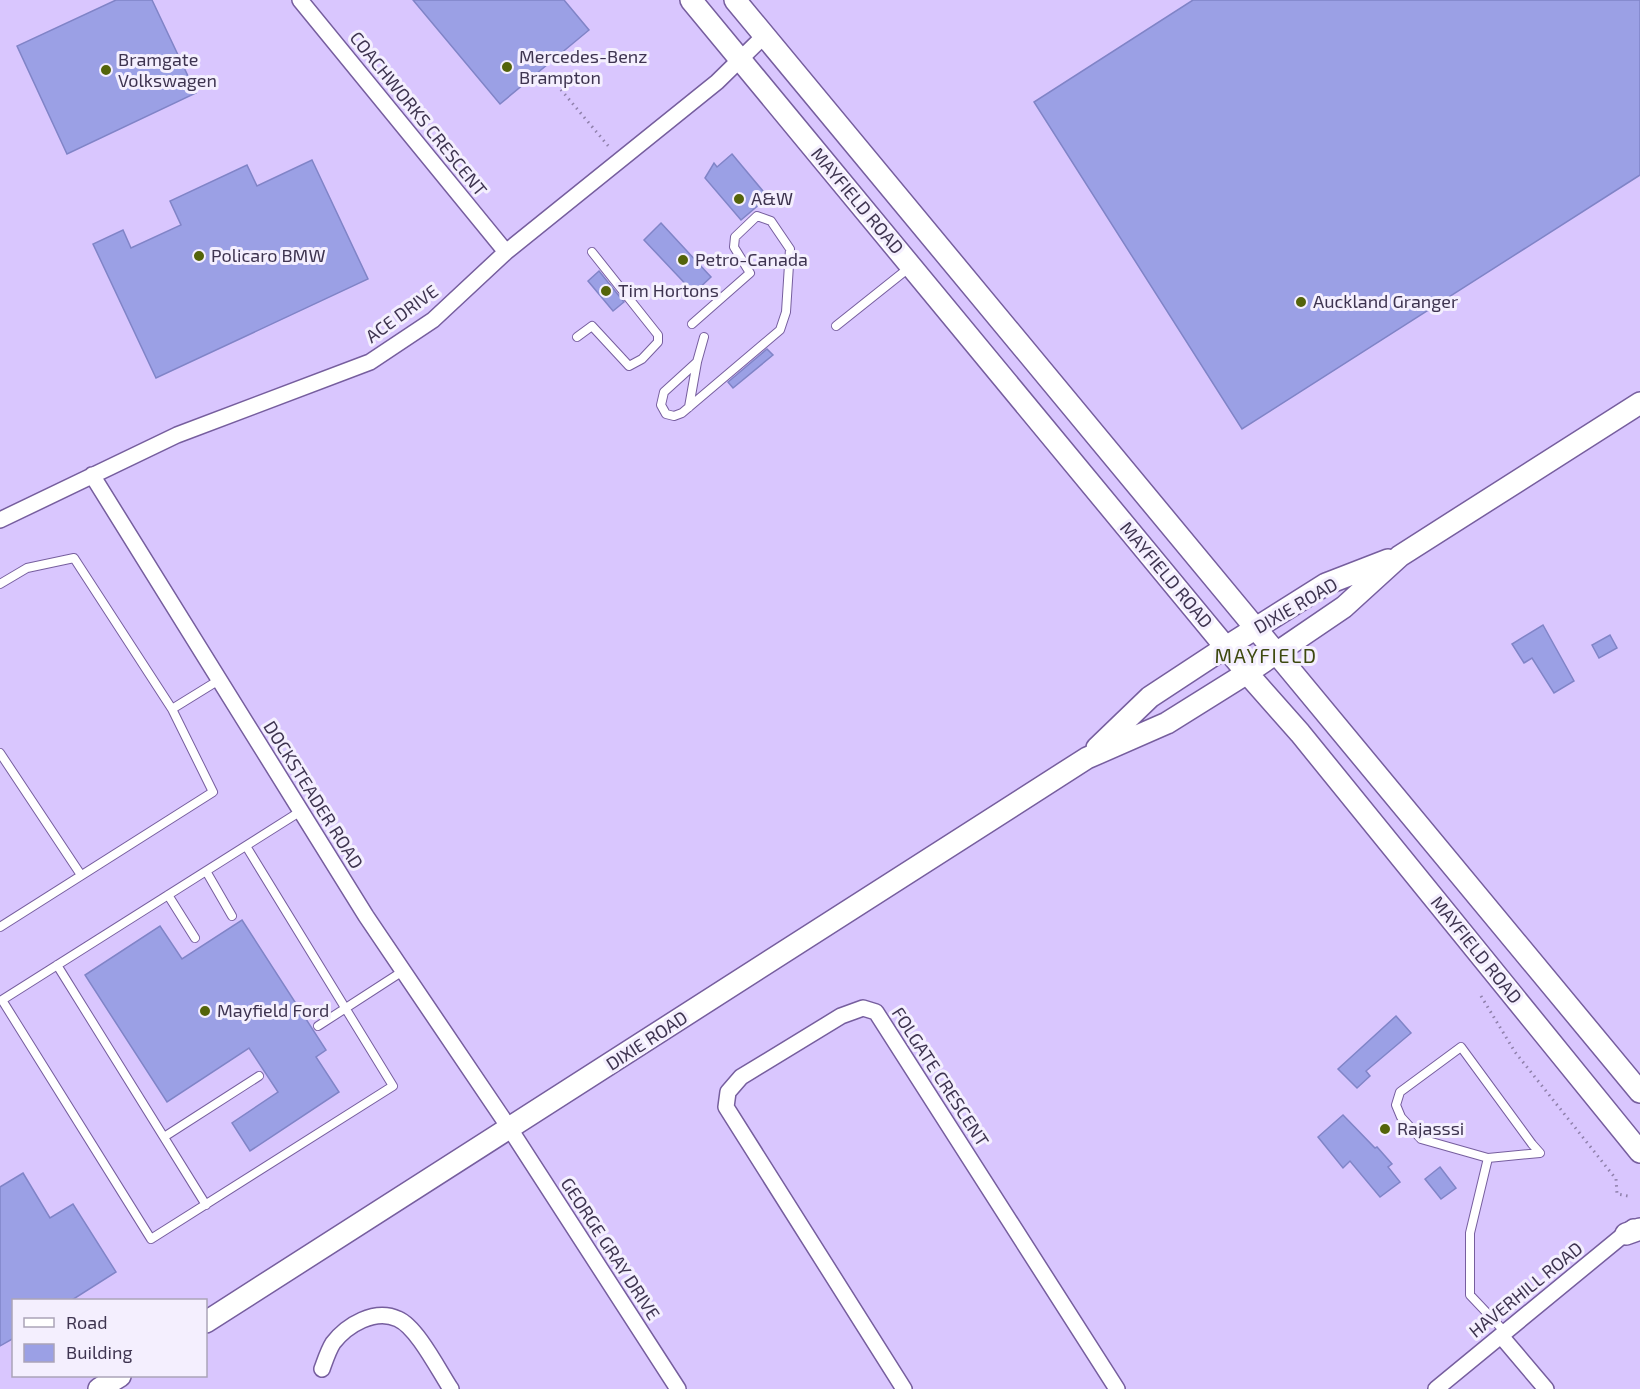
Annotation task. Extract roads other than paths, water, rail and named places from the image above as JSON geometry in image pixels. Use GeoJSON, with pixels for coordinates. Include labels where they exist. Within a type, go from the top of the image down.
{"type":"FeatureCollection","features":[{"type":"Feature","properties":{"kind":"main road","name":"MAYFIELD ROAD"},"geometry":{"type":"LineString","coordinates":[[691,0],[1247,673],[1300,734],[1640,1152]]}},
{"type":"Feature","properties":{"kind":"main road","name":"MAYFIELD ROAD"},"geometry":{"type":"LineString","coordinates":[[735,0],[1640,1092]]}},
{"type":"Feature","properties":{"kind":"main road","name":"DIXIE ROAD"},"geometry":{"type":"LineString","coordinates":[[207,1321],[1087,758],[1167,723],[1247,673],[1344,607],[1400,556],[1640,403]]}},
{"type":"Feature","properties":{"kind":"main road","name":"DIXIE ROAD"},"geometry":{"type":"LineString","coordinates":[[1087,758],[1150,697],[1226,647],[1326,585],[1400,556]]}},
{"type":"Feature","properties":{"kind":"main road"},"geometry":{"type":"LineString","coordinates":[[99,1389],[118,1377]]}},
{"type":"Feature","properties":{"kind":"street","name":"COACHWORKS CRESCENT"},"geometry":{"type":"LineString","coordinates":[[300,0],[506,252]]}},
{"type":"Feature","properties":{"kind":"street","name":"ACE DRIVE"},"geometry":{"type":"LineString","coordinates":[[0,520],[177,435],[370,362],[434,320],[506,252],[621,160],[740,60],[764,36]]}},
{"type":"Feature","properties":{"kind":"street","name":"DOCKSTEADER ROAD"},"geometry":{"type":"LineString","coordinates":[[92,476],[403,971],[510,1129]]}},
{"type":"Feature","properties":{"kind":"street","name":"FOLGATE CRESCENT"},"geometry":{"type":"LineString","coordinates":[[904,1389],[726,1107],[728,1092],[741,1077],[841,1016],[863,1008],[876,1012],[1117,1389]]}},
{"type":"Feature","properties":{"kind":"street","name":"GEORGE GRAY DRIVE"},"geometry":{"type":"LineString","coordinates":[[510,1129],[678,1389]]}},
{"type":"Feature","properties":{"kind":"street","name":"HAVERHILL ROAD"},"geometry":{"type":"LineString","coordinates":[[1436,1389],[1635,1228]]}},
{"type":"Feature","properties":{"kind":"street"},"geometry":{"type":"LineString","coordinates":[[322,1369],[333,1344],[354,1324],[373,1316],[388,1316],[399,1319],[411,1329],[451,1389]]}},
{"type":"Feature","properties":{"kind":"street"},"geometry":{"type":"LineString","coordinates":[[1503,1334],[1546,1389]]}},
{"type":"Feature","properties":{"kind":"lane"},"geometry":{"type":"LineString","coordinates":[[692,324],[742,283],[750,273],[734,247],[735,237],[757,216],[771,221],[790,249],[786,312],[780,330],[689,407],[674,416],[666,414],[661,405],[664,392],[698,362]]}},
{"type":"Feature","properties":{"kind":"lane"},"geometry":{"type":"LineString","coordinates":[[577,337],[592,326],[629,366],[642,359],[658,342],[658,335],[592,252]]}},
{"type":"Feature","properties":{"kind":"lane"},"geometry":{"type":"LineString","coordinates":[[836,326],[911,266]]}},
{"type":"Feature","properties":{"kind":"lane"},"geometry":{"type":"LineString","coordinates":[[689,407],[704,337]]}},
{"type":"Feature","properties":{"kind":"lane"},"geometry":{"type":"LineString","coordinates":[[0,584],[27,567],[74,558],[172,709],[213,792],[0,927]]}},
{"type":"Feature","properties":{"kind":"lane"},"geometry":{"type":"LineString","coordinates":[[172,709],[219,680]]}},
{"type":"Feature","properties":{"kind":"lane"},"geometry":{"type":"LineString","coordinates":[[1,758],[81,875]]}},
{"type":"Feature","properties":{"kind":"lane"},"geometry":{"type":"LineString","coordinates":[[246,846],[393,1086],[151,1239],[2,1000],[301,811]]}},
{"type":"Feature","properties":{"kind":"lane"},"geometry":{"type":"LineString","coordinates":[[206,871],[232,916]]}},
{"type":"Feature","properties":{"kind":"lane"},"geometry":{"type":"LineString","coordinates":[[168,895],[195,938]]}},
{"type":"Feature","properties":{"kind":"lane"},"geometry":{"type":"LineString","coordinates":[[57,965],[206,1205]]}},
{"type":"Feature","properties":{"kind":"lane"},"geometry":{"type":"LineString","coordinates":[[318,1026],[403,971]]}},
{"type":"Feature","properties":{"kind":"lane"},"geometry":{"type":"LineString","coordinates":[[1461,1047],[1540,1153],[1488,1158],[1421,1139],[1397,1109],[1398,1096],[1403,1088],[1461,1047]]}},
{"type":"Feature","properties":{"kind":"lane"},"geometry":{"type":"LineString","coordinates":[[164,1137],[259,1076]]}},
{"type":"Feature","properties":{"kind":"lane"},"geometry":{"type":"LineString","coordinates":[[1488,1158],[1470,1233],[1470,1295],[1503,1334]]}},
{"type":"Feature","properties":{"kind":"place","name":"Mercedes-Benz Brampton"},"geometry":{"type":"Point","coordinates":[507,67]}},
{"type":"Feature","properties":{"kind":"place","name":"Bramgate Volkswagen"},"geometry":{"type":"Point","coordinates":[106,70]}},
{"type":"Feature","properties":{"kind":"place","name":"A&W"},"geometry":{"type":"Point","coordinates":[739,199]}},
{"type":"Feature","properties":{"kind":"place","name":"Policaro BMW"},"geometry":{"type":"Point","coordinates":[199,256]}},
{"type":"Feature","properties":{"kind":"place","name":"Petro-Canada"},"geometry":{"type":"Point","coordinates":[683,260]}},
{"type":"Feature","properties":{"kind":"place","name":"Tim Hortons"},"geometry":{"type":"Point","coordinates":[606,291]}},
{"type":"Feature","properties":{"kind":"place","name":"Auckland Granger"},"geometry":{"type":"Point","coordinates":[1301,302]}},
{"type":"Feature","properties":{"kind":"place","name":"Mayfield Ford"},"geometry":{"type":"Point","coordinates":[205,1011]}},
{"type":"Feature","properties":{"kind":"place","name":"Rajasssi"},"geometry":{"type":"Point","coordinates":[1385,1129]}},
{"type":"Feature","properties":{"kind":"district","name":"MAYFIELD"},"geometry":{"type":"Point","coordinates":[1266,656]}}]}
